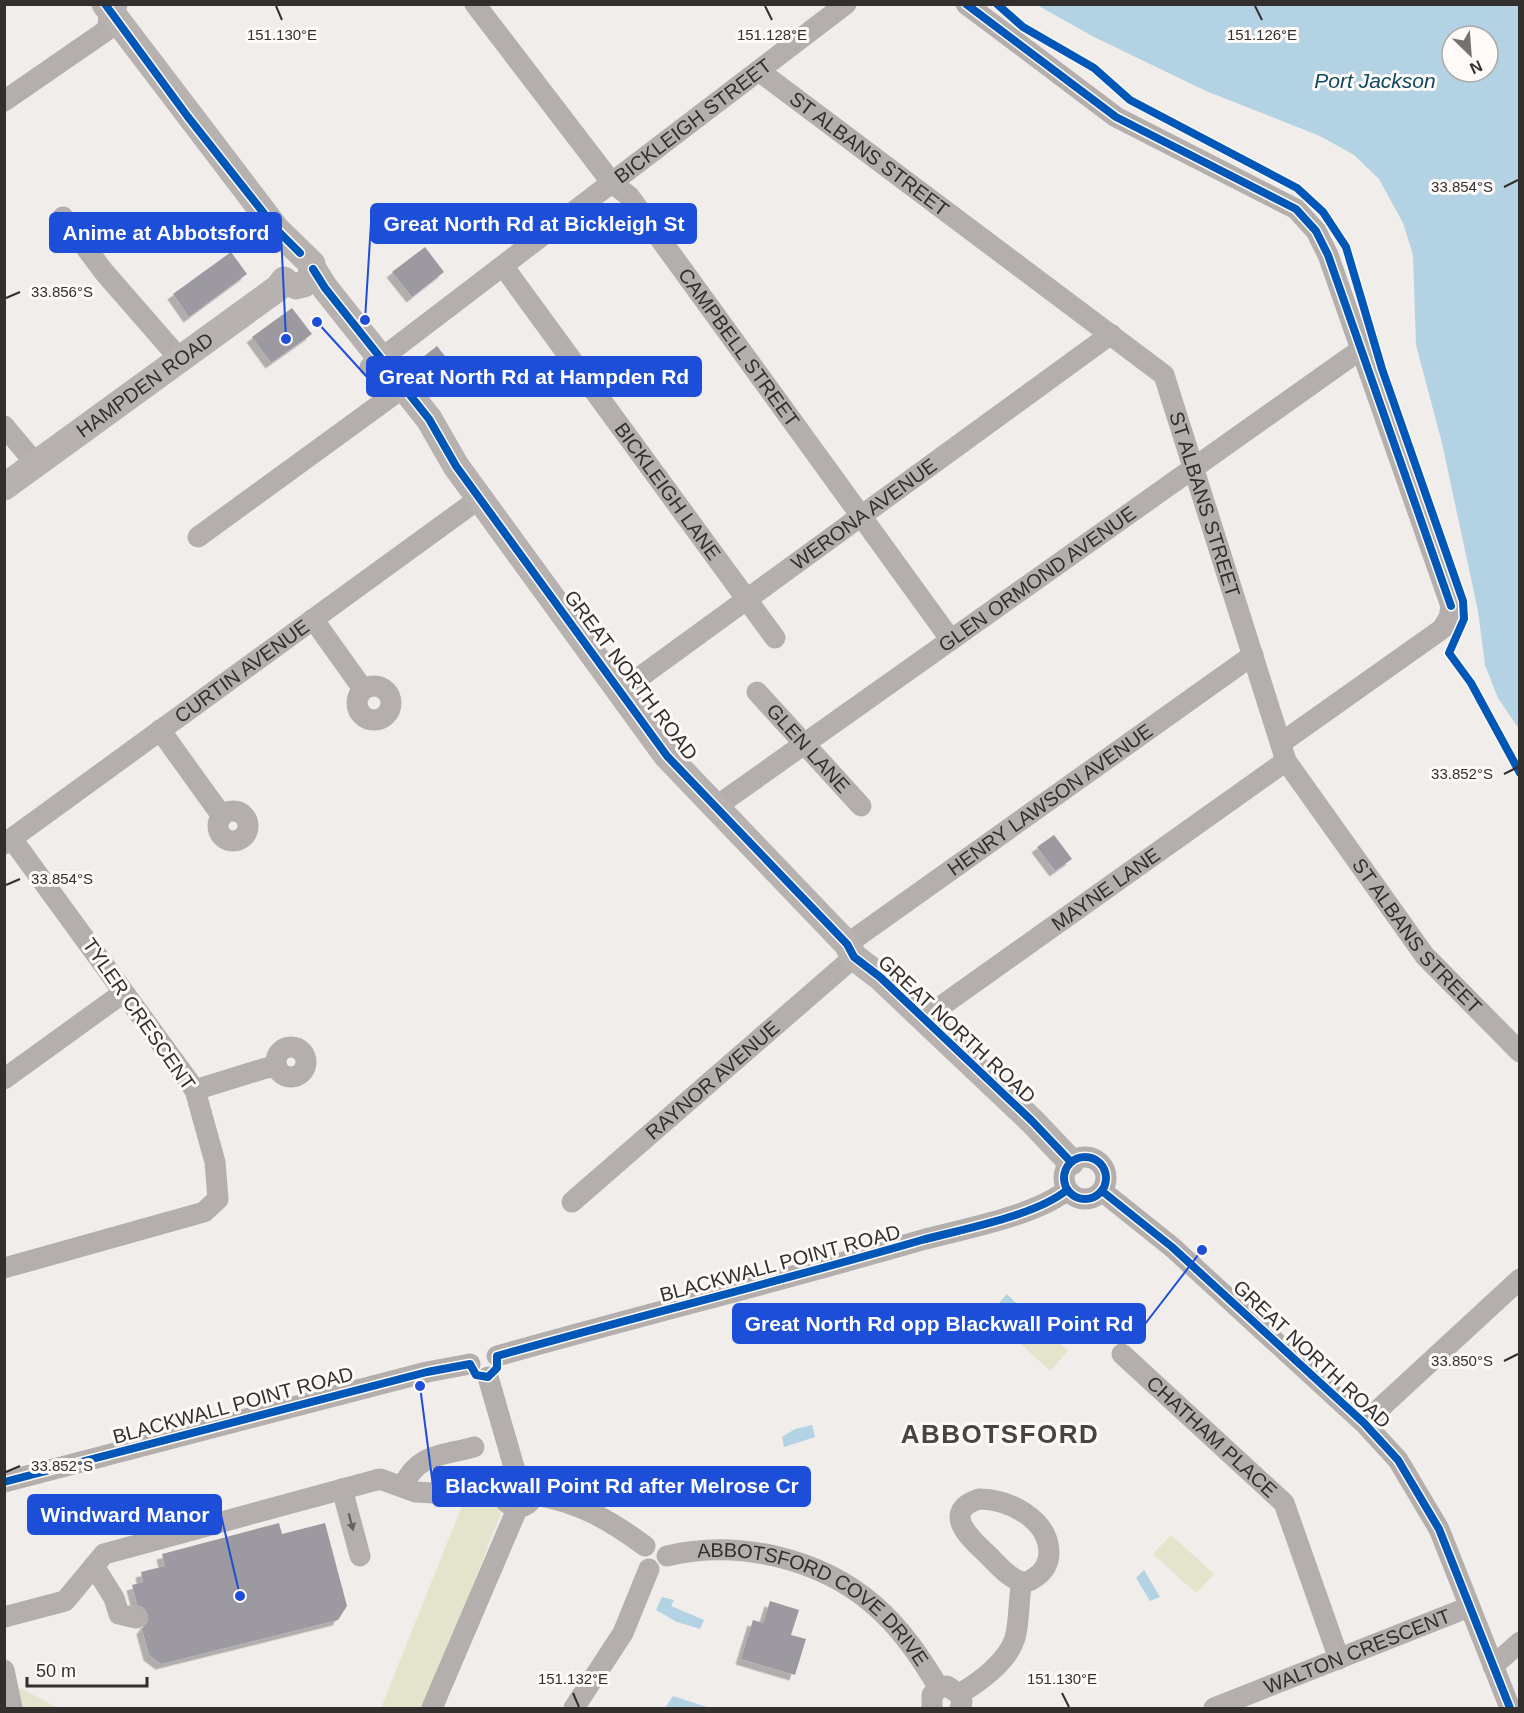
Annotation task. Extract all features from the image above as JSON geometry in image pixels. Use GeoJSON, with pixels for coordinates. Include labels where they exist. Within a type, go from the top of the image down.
{"type":"FeatureCollection","features":[{"type":"Feature","properties":{"kind":"main road","name":"GREAT NORTH ROAD"},"geometry":{"type":"LineString","coordinates":[[105,11],[278,231],[294,271],[325,288],[376,363],[480,498],[618,693],[667,756],[850,950],[1032,1121],[1071,1162]]}},
{"type":"Feature","properties":{"kind":"main road","name":"HAMPDEN ROAD"},"geometry":{"type":"LineString","coordinates":[[4,487],[278,288],[294,271]]}},
{"type":"Feature","properties":{"kind":"street","name":"CAMPBELL STREET"},"geometry":{"type":"LineString","coordinates":[[475,4],[612,183],[629,196],[951,640]]}},
{"type":"Feature","properties":{"kind":"street","name":"BICKLEIGH STREET"},"geometry":{"type":"LineString","coordinates":[[376,363],[846,4]]}},
{"type":"Feature","properties":{"kind":"street"},"geometry":{"type":"LineString","coordinates":[[966,4],[1116,117],[1296,209],[1316,231],[1328,255],[1360,350]]}},
{"type":"Feature","properties":{"kind":"street"},"geometry":{"type":"LineString","coordinates":[[4,101],[105,11]]}},
{"type":"Feature","properties":{"kind":"street","name":"ST ALBANS STREET"},"geometry":{"type":"LineString","coordinates":[[759,71],[1164,375],[1283,752],[1425,956],[1516,1042]]}},
{"type":"Feature","properties":{"kind":"street"},"geometry":{"type":"LineString","coordinates":[[63,217],[104,272],[179,358]]}},
{"type":"Feature","properties":{"kind":"street","name":"BICKLEIGH LANE"},"geometry":{"type":"LineString","coordinates":[[503,266],[775,638]]}},
{"type":"Feature","properties":{"kind":"street","name":"WERONA AVENUE"},"geometry":{"type":"LineString","coordinates":[[618,693],[1111,334]]}},
{"type":"Feature","properties":{"kind":"street","name":"GLEN ORMOND AVENUE"},"geometry":{"type":"LineString","coordinates":[[714,808],[1360,350]]}},
{"type":"Feature","properties":{"kind":"street","name":"MAYNE LANE"},"geometry":{"type":"LineString","coordinates":[[923,1019],[1283,752],[1442,629],[1449,618],[1451,606],[1360,350]]}},
{"type":"Feature","properties":{"kind":"street"},"geometry":{"type":"LineString","coordinates":[[198,537],[399,391]]}},
{"type":"Feature","properties":{"kind":"street"},"geometry":{"type":"LineString","coordinates":[[4,426],[36,464]]}},
{"type":"Feature","properties":{"kind":"street","name":"CURTIN AVENUE"},"geometry":{"type":"LineString","coordinates":[[8,841],[480,498]]}},
{"type":"Feature","properties":{"kind":"street"},"geometry":{"type":"LineString","coordinates":[[313,619],[363,689]]}},
{"type":"Feature","properties":{"kind":"street","name":"HENRY LAWSON AVENUE"},"geometry":{"type":"LineString","coordinates":[[850,950],[1252,655]]}},
{"type":"Feature","properties":{"kind":"street","name":"GLEN LANE"},"geometry":{"type":"LineString","coordinates":[[757,692],[861,806]]}},
{"type":"Feature","properties":{"kind":"street"},"geometry":{"type":"LineString","coordinates":[[160,730],[222,816]]}},
{"type":"Feature","properties":{"kind":"street","name":"TYLER CRESCENT"},"geometry":{"type":"LineString","coordinates":[[4,1268],[204,1212],[218,1198],[218,1177],[195,1090],[8,841]]}},
{"type":"Feature","properties":{"kind":"street","name":"RAYNOR AVENUE"},"geometry":{"type":"LineString","coordinates":[[572,1202],[850,950]]}},
{"type":"Feature","properties":{"kind":"street"},"geometry":{"type":"LineString","coordinates":[[4,1079],[123,993]]}},
{"type":"Feature","properties":{"kind":"street"},"geometry":{"type":"LineString","coordinates":[[195,1090],[266,1068],[277,1067]]}},
{"type":"Feature","properties":{"kind":"street"},"geometry":{"type":"LineString","coordinates":[[1085,1157],[1101,1164],[1106,1178],[1102,1191],[1093,1198],[1084,1200],[1073,1196],[1067,1190],[1064,1175],[1071,1162],[1085,1157]]}},
{"type":"Feature","properties":{"kind":"street","name":"BLACKWALL POINT ROAD"},"geometry":{"type":"LineString","coordinates":[[497,1356],[796,1277],[988,1222],[1055,1200],[1067,1190]]}},
{"type":"Feature","properties":{"kind":"street","name":"GREAT NORTH ROAD"},"geometry":{"type":"LineString","coordinates":[[1102,1191],[1172,1247],[1364,1423],[1398,1460],[1419,1491],[1439,1528],[1510,1708]]}},
{"type":"Feature","properties":{"kind":"street"},"geometry":{"type":"LineString","coordinates":[[1364,1423],[1520,1279]]}},
{"type":"Feature","properties":{"kind":"street"},"geometry":{"type":"LineString","coordinates":[[478,1350],[491,1350],[497,1356],[497,1368],[488,1377],[476,1375],[470,1364],[472,1356],[478,1350]]}},
{"type":"Feature","properties":{"kind":"street","name":"CHATHAM PLACE"},"geometry":{"type":"LineString","coordinates":[[1122,1354],[1284,1503],[1340,1659]]}},
{"type":"Feature","properties":{"kind":"street","name":"BLACKWALL POINT ROAD"},"geometry":{"type":"LineString","coordinates":[[4,1482],[426,1372],[470,1364]]}},
{"type":"Feature","properties":{"kind":"street"},"geometry":{"type":"LineString","coordinates":[[488,1377],[511,1477]]}},
{"type":"Feature","properties":{"kind":"street"},"geometry":{"type":"LineString","coordinates":[[404,1486],[410,1471],[420,1461],[474,1447]]}},
{"type":"Feature","properties":{"kind":"street"},"geometry":{"type":"LineString","coordinates":[[4,1617],[65,1601],[104,1554],[380,1479],[416,1492],[433,1493],[511,1477],[531,1480],[526,1501],[432,1708]]}},
{"type":"Feature","properties":{"kind":"street"},"geometry":{"type":"LineString","coordinates":[[342,1489],[360,1556]]}},
{"type":"Feature","properties":{"kind":"street"},"geometry":{"type":"LineString","coordinates":[[526,1501],[582,1507],[609,1519],[645,1546]]}},
{"type":"Feature","properties":{"kind":"street"},"geometry":{"type":"LineString","coordinates":[[653,1543],[661,1546],[667,1556],[661,1568],[649,1569],[640,1559],[645,1546],[653,1543]]}},
{"type":"Feature","properties":{"kind":"street","name":"ABBOTSFORD COVE DRIVE"},"geometry":{"type":"LineString","coordinates":[[667,1556],[710,1549],[775,1556],[828,1574],[874,1604],[906,1638],[939,1688]]}},
{"type":"Feature","properties":{"kind":"street"},"geometry":{"type":"LineString","coordinates":[[94,1566],[114,1598],[119,1614],[136,1618]]}},
{"type":"Feature","properties":{"kind":"street"},"geometry":{"type":"LineString","coordinates":[[574,1708],[623,1633],[649,1569]]}},
{"type":"Feature","properties":{"kind":"street"},"geometry":{"type":"LineString","coordinates":[[932,1708],[932,1695],[939,1688],[951,1687],[960,1701],[998,1664],[1014,1640],[1022,1582]]}},
{"type":"Feature","properties":{"kind":"street","name":"WALTON CRESCENT"},"geometry":{"type":"LineString","coordinates":[[1214,1708],[1470,1607]]}},
{"type":"Feature","properties":{"kind":"street"},"geometry":{"type":"LineString","coordinates":[[1493,1666],[1520,1641]]}},
{"type":"Feature","properties":{"kind":"street"},"geometry":{"type":"LineString","coordinates":[[4,1670],[12,1708]]}},
{"type":"Feature","properties":{"kind":"green space"},"geometry":{"type":"Polygon","coordinates":[[[1026,1313],[1068,1351],[1050,1371],[1008,1332],[1026,1313]]]}},
{"type":"Feature","properties":{"kind":"green space"},"geometry":{"type":"Polygon","coordinates":[[[466,1496],[503,1508],[425,1708],[381,1708],[466,1496]]]}},
{"type":"Feature","properties":{"kind":"green space"},"geometry":{"type":"Polygon","coordinates":[[[1171,1535],[1214,1574],[1196,1593],[1153,1554],[1171,1535]]]}},
{"type":"Feature","properties":{"kind":"green space"},"geometry":{"type":"Polygon","coordinates":[[[5,1680],[58,1708],[5,1708],[5,1680]]]}},
{"type":"Feature","properties":{"kind":"water","name":"Port Jackson"},"geometry":{"type":"Polygon","coordinates":[[[1037,5],[1519,5],[1519,729],[1498,698],[1485,665],[1478,611],[1442,443],[1416,345],[1413,255],[1403,223],[1379,179],[1354,155],[1320,136],[1206,91],[1094,37],[1037,5]]]}},
{"type":"Feature","properties":{"kind":"water"},"geometry":{"type":"Polygon","coordinates":[[[1007,1294],[1017,1304],[984,1339],[964,1321],[979,1304],[990,1313],[1007,1294]]]}},
{"type":"Feature","properties":{"kind":"water"},"geometry":{"type":"Polygon","coordinates":[[[812,1425],[815,1437],[784,1447],[782,1437],[795,1429],[812,1425]]]}},
{"type":"Feature","properties":{"kind":"water"},"geometry":{"type":"Polygon","coordinates":[[[1144,1570],[1160,1597],[1150,1601],[1136,1578],[1144,1570]]]}},
{"type":"Feature","properties":{"kind":"water"},"geometry":{"type":"Polygon","coordinates":[[[662,1597],[674,1600],[671,1606],[704,1620],[700,1629],[677,1622],[656,1610],[662,1597]]]}},
{"type":"Feature","properties":{"kind":"water"},"geometry":{"type":"Polygon","coordinates":[[[673,1696],[710,1708],[665,1708],[673,1696]]]}},
{"type":"Feature","properties":{"kind":"building"},"geometry":{"type":"Polygon","coordinates":[[[425,247],[444,272],[412,297],[392,272],[425,247]]]}},
{"type":"Feature","properties":{"kind":"building"},"geometry":{"type":"Polygon","coordinates":[[[231,252],[247,274],[189,317],[173,294],[231,252]]]}},
{"type":"Feature","properties":{"kind":"building"},"geometry":{"type":"Polygon","coordinates":[[[292,308],[312,334],[271,363],[252,337],[292,308]]]}},
{"type":"Feature","properties":{"kind":"building"},"geometry":{"type":"Polygon","coordinates":[[[437,346],[459,374],[436,392],[414,364],[437,346]]]}},
{"type":"Feature","properties":{"kind":"building"},"geometry":{"type":"Polygon","coordinates":[[[1054,835],[1072,859],[1055,871],[1037,847],[1054,835]]]}},
{"type":"Feature","properties":{"kind":"building"},"geometry":{"type":"Polygon","coordinates":[[[279,1523],[282,1534],[325,1523],[347,1606],[338,1620],[161,1664],[149,1655],[142,1629],[148,1621],[148,1615],[144,1608],[137,1605],[132,1585],[143,1582],[141,1572],[165,1566],[162,1554],[279,1523]]]}},
{"type":"Feature","properties":{"kind":"building"},"geometry":{"type":"Polygon","coordinates":[[[770,1601],[799,1610],[791,1635],[806,1639],[795,1675],[741,1659],[753,1620],[763,1623],[770,1601]]]}},
{"type":"Feature","properties":{"kind":"cycle path"},"geometry":{"type":"LineString","coordinates":[[105,4],[188,117],[277,230],[300,253]]}},
{"type":"Feature","properties":{"kind":"cycle path"},"geometry":{"type":"LineString","coordinates":[[966,4],[1116,117],[1296,209],[1316,231],[1328,255],[1451,606]]}},
{"type":"Feature","properties":{"kind":"cycle path"},"geometry":{"type":"LineString","coordinates":[[997,4],[1023,27],[1094,68],[1130,100],[1297,188],[1323,212],[1346,247],[1382,369],[1463,601],[1464,619],[1449,653],[1471,683],[1520,773]]}},
{"type":"Feature","properties":{"kind":"cycle path"},"geometry":{"type":"LineString","coordinates":[[313,269],[325,288],[429,419],[456,466],[667,756],[847,944],[854,957],[880,977],[1032,1121],[1071,1162]]}},
{"type":"Feature","properties":{"kind":"cycle path"},"geometry":{"type":"LineString","coordinates":[[1085,1157],[1093,1158],[1100,1163],[1105,1170],[1106,1178],[1105,1186],[1100,1193],[1093,1198],[1085,1199],[1077,1198],[1070,1193],[1065,1186],[1064,1178],[1065,1170],[1070,1163],[1077,1158],[1085,1157]]}},
{"type":"Feature","properties":{"kind":"cycle path"},"geometry":{"type":"LineString","coordinates":[[4,1482],[427,1372],[470,1364],[476,1375],[488,1377],[497,1368],[497,1356],[998,1221],[1037,1207],[1067,1190]]}},
{"type":"Feature","properties":{"kind":"cycle path"},"geometry":{"type":"LineString","coordinates":[[1102,1191],[1172,1247],[1364,1423],[1398,1460],[1439,1529],[1510,1708]]}},
{"type":"Feature","properties":{"kind":"place","name":"Great North Rd at Bickleigh St"},"geometry":{"type":"Point","coordinates":[365,320]}},
{"type":"Feature","properties":{"kind":"place","name":"Great North Rd at Hampden Rd"},"geometry":{"type":"Point","coordinates":[317,322]}},
{"type":"Feature","properties":{"kind":"place","name":"Anime at Abbotsford"},"geometry":{"type":"Point","coordinates":[286,339]}},
{"type":"Feature","properties":{"kind":"place","name":"Great North Rd opp Blackwall Point Rd"},"geometry":{"type":"Point","coordinates":[1202,1250]}},
{"type":"Feature","properties":{"kind":"place","name":"Blackwall Point Rd after Melrose Cr"},"geometry":{"type":"Point","coordinates":[420,1386]}},
{"type":"Feature","properties":{"kind":"place","name":"Windward Manor"},"geometry":{"type":"Point","coordinates":[240,1596]}},
{"type":"Feature","properties":{"kind":"district","name":"ABBOTSFORD"},"geometry":{"type":"Point","coordinates":[1000,1434]}}]}
